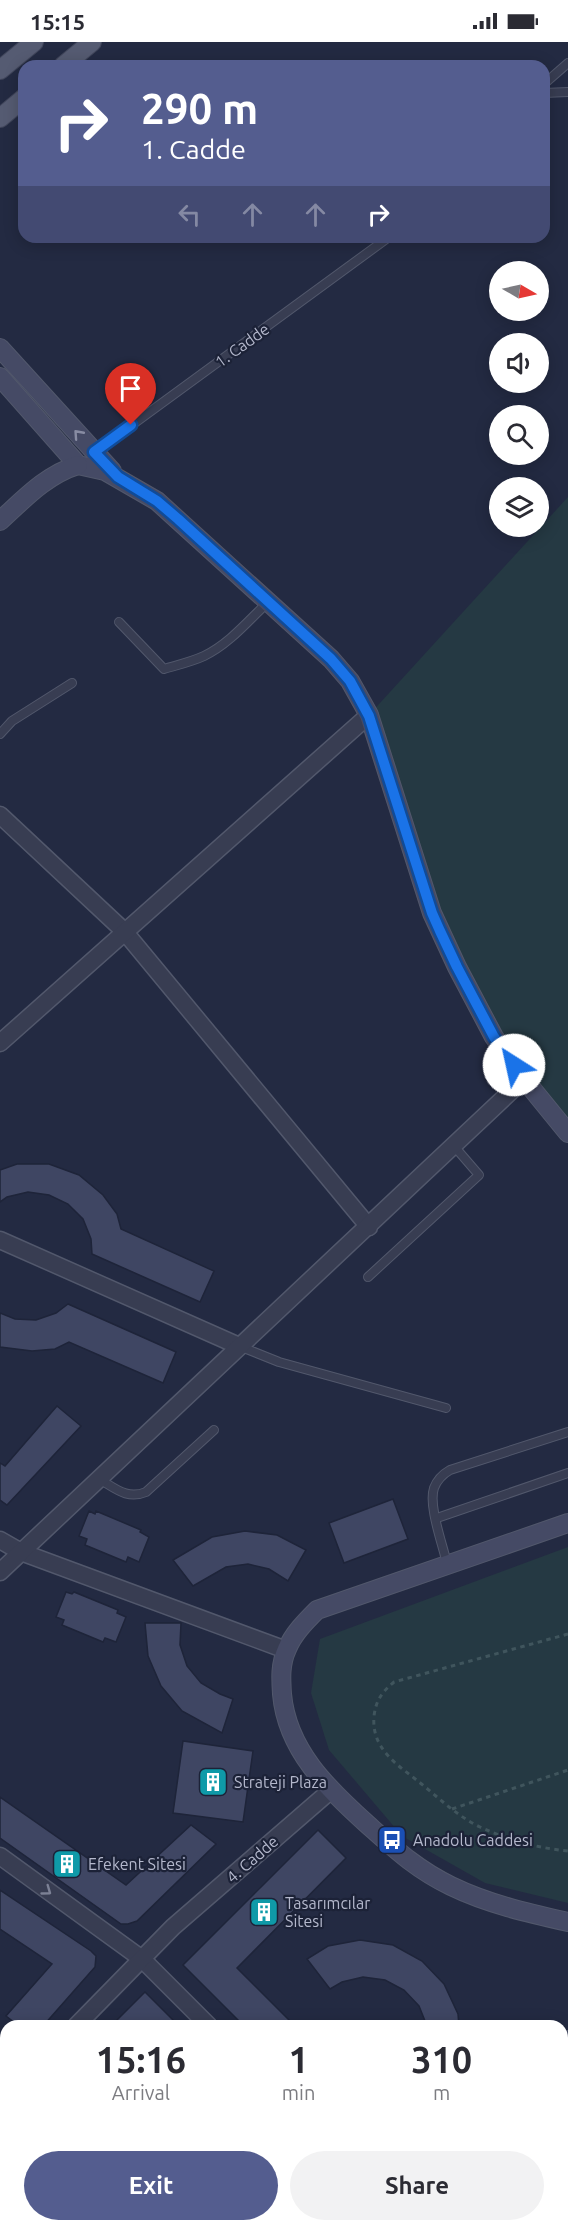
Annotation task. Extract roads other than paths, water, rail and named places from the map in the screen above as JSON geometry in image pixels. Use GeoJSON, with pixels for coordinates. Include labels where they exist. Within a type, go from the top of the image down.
{"type":"FeatureCollection","features":[{"type":"Feature","properties":{"kind":"main road"},"geometry":{"type":"LineString","coordinates":[[0,70],[19,48],[34,42]]}},
{"type":"Feature","properties":{"kind":"main road"},"geometry":{"type":"LineString","coordinates":[[70,60],[92,42]]}},
{"type":"Feature","properties":{"kind":"main road"},"geometry":{"type":"LineString","coordinates":[[0,118],[18,103]]}},
{"type":"Feature","properties":{"kind":"street"},"geometry":{"type":"LineString","coordinates":[[0,348],[118,477]]}},
{"type":"Feature","properties":{"kind":"street"},"geometry":{"type":"LineString","coordinates":[[0,377],[78,465]]}},
{"type":"Feature","properties":{"kind":"street"},"geometry":{"type":"LineString","coordinates":[[0,521],[39,485],[66,469],[78,465],[99,468],[157,501],[331,659],[350,681],[369,716],[432,913],[457,967],[494,1037],[524,1080],[568,1133]]}},
{"type":"Feature","properties":{"kind":"street"},"geometry":{"type":"LineString","coordinates":[[0,1043],[369,716]]}},
{"type":"Feature","properties":{"kind":"street"},"geometry":{"type":"LineString","coordinates":[[0,815],[124,932],[369,1227]]}},
{"type":"Feature","properties":{"kind":"street"},"geometry":{"type":"LineString","coordinates":[[0,1572],[524,1080]]}},
{"type":"Feature","properties":{"kind":"street"},"geometry":{"type":"LineString","coordinates":[[0,1240],[239,1346]]}},
{"type":"Feature","properties":{"kind":"street"},"geometry":{"type":"LineString","coordinates":[[568,1523],[317,1610],[299,1628],[286,1650],[280,1674],[289,1729],[303,1756],[330,1791],[414,1866],[451,1886],[493,1904],[568,1922]]}},
{"type":"Feature","properties":{"kind":"street"},"geometry":{"type":"LineString","coordinates":[[0,1540],[21,1552],[286,1650]]}},
{"type":"Feature","properties":{"kind":"street","name":"4. Cadde"},"geometry":{"type":"LineString","coordinates":[[82,2020],[174,1928],[330,1791]]}},
{"type":"Feature","properties":{"kind":"street"},"geometry":{"type":"LineString","coordinates":[[0,1856],[142,1959],[203,2020]]}},
{"type":"Feature","properties":{"kind":"lane"},"geometry":{"type":"LineString","coordinates":[[550,79],[568,63]]}},
{"type":"Feature","properties":{"kind":"lane"},"geometry":{"type":"LineString","coordinates":[[550,93],[568,92]]}},
{"type":"Feature","properties":{"kind":"lane","name":"1. Cadde"},"geometry":{"type":"LineString","coordinates":[[94,452],[381,243]]}},
{"type":"Feature","properties":{"kind":"lane"},"geometry":{"type":"LineString","coordinates":[[119,622],[164,669],[191,661],[213,651],[268,602]]}},
{"type":"Feature","properties":{"kind":"lane"},"geometry":{"type":"LineString","coordinates":[[0,734],[12,721],[72,683]]}},
{"type":"Feature","properties":{"kind":"lane"},"geometry":{"type":"LineString","coordinates":[[368,1277],[478,1175],[454,1146]]}},
{"type":"Feature","properties":{"kind":"lane"},"geometry":{"type":"LineString","coordinates":[[239,1346],[279,1362],[446,1408]]}},
{"type":"Feature","properties":{"kind":"lane"},"geometry":{"type":"LineString","coordinates":[[99,1479],[129,1495],[146,1492],[214,1430]]}},
{"type":"Feature","properties":{"kind":"lane"},"geometry":{"type":"LineString","coordinates":[[447,1565],[433,1502],[434,1488],[442,1475],[450,1470],[568,1432]]}},
{"type":"Feature","properties":{"kind":"lane"},"geometry":{"type":"LineString","coordinates":[[437,1518],[568,1473]]}},
{"type":"Feature","properties":{"kind":"place","name":"Strateji Plaza"},"geometry":{"type":"Point","coordinates":[213,1782]}},
{"type":"Feature","properties":{"kind":"place","name":"Anadolu Caddesi"},"geometry":{"type":"Point","coordinates":[392,1840]}},
{"type":"Feature","properties":{"kind":"place","name":"Efekent Sitesi"},"geometry":{"type":"Point","coordinates":[67,1864]}},
{"type":"Feature","properties":{"kind":"place","name":"Tasarımcılar Sitesi"},"geometry":{"type":"Point","coordinates":[264,1912]}}]}
